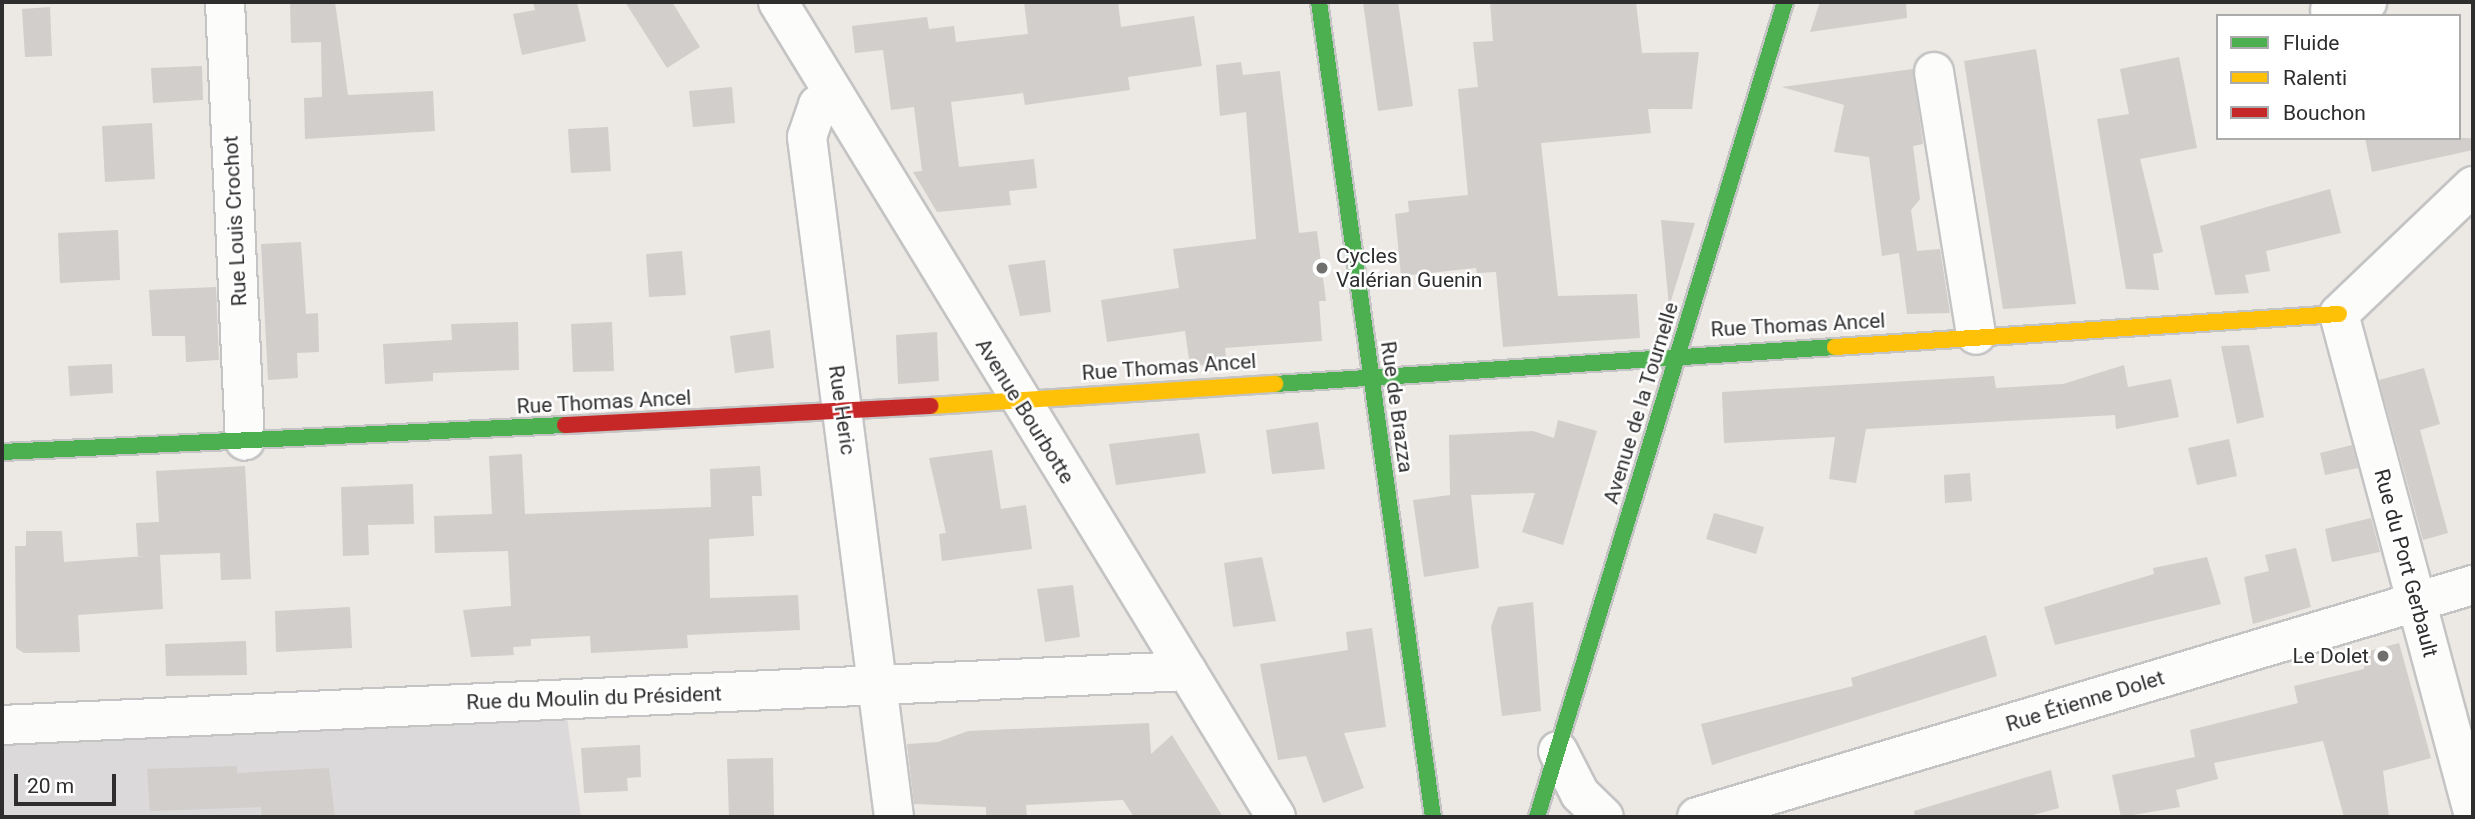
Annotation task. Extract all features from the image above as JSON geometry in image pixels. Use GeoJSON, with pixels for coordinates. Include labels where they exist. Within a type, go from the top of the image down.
{"type":"FeatureCollection","features":[{"type":"Feature","properties":{"kind":"street","name":"Rue Louis Crochot"},"geometry":{"type":"LineString","coordinates":[[225,2],[245,441]]}},
{"type":"Feature","properties":{"kind":"street","name":"Avenue Bourbotte"},"geometry":{"type":"LineString","coordinates":[[778,2],[831,96],[1276,817]]}},
{"type":"Feature","properties":{"kind":"street","name":"Rue de Brazza"},"geometry":{"type":"LineString","coordinates":[[1319,2],[1433,817]]}},
{"type":"Feature","properties":{"kind":"street","name":"Avenue de la Tournelle"},"geometry":{"type":"LineString","coordinates":[[1537,817],[1785,2]]}},
{"type":"Feature","properties":{"kind":"street"},"geometry":{"type":"LineString","coordinates":[[2330,10],[2367,2]]}},
{"type":"Feature","properties":{"kind":"street"},"geometry":{"type":"LineString","coordinates":[[1934,72],[1976,335]]}},
{"type":"Feature","properties":{"kind":"street","name":"Rue Heric"},"geometry":{"type":"LineString","coordinates":[[831,96],[818,105],[807,137],[880,684],[894,817]]}},
{"type":"Feature","properties":{"kind":"street"},"geometry":{"type":"LineString","coordinates":[[2339,314],[2473,187]]}},
{"type":"Feature","properties":{"kind":"street","name":"Rue Thomas Ancel"},"geometry":{"type":"LineString","coordinates":[[2,452],[842,412],[1017,398],[1371,377],[1678,353],[2339,314]]}},
{"type":"Feature","properties":{"kind":"street","name":"Rue du Port Gerbault"},"geometry":{"type":"LineString","coordinates":[[2339,314],[2473,812]]}},
{"type":"Feature","properties":{"kind":"street","name":"Rue Étienne Dolet"},"geometry":{"type":"LineString","coordinates":[[1697,817],[2473,585]]}},
{"type":"Feature","properties":{"kind":"street","name":"Rue du Moulin du Président"},"geometry":{"type":"LineString","coordinates":[[2,725],[1187,671]]}},
{"type":"Feature","properties":{"kind":"street"},"geometry":{"type":"LineString","coordinates":[[1558,751],[1580,794],[1604,817]]}},
{"type":"Feature","properties":{"kind":"shaded area"},"geometry":{"type":"Polygon","coordinates":[[[567,717],[581,817],[2,817],[2,742],[567,717]]]}},
{"type":"Feature","properties":{"kind":"building"},"geometry":{"type":"Polygon","coordinates":[[[290,2],[335,2],[348,95],[433,91],[435,131],[305,139],[304,98],[322,97],[321,42],[291,43],[290,2]]]}},
{"type":"Feature","properties":{"kind":"building"},"geometry":{"type":"Polygon","coordinates":[[[533,2],[577,2],[586,41],[522,55],[513,14],[535,10],[533,2]]]}},
{"type":"Feature","properties":{"kind":"building"},"geometry":{"type":"Polygon","coordinates":[[[625,2],[672,2],[700,47],[667,68],[625,2]]]}},
{"type":"Feature","properties":{"kind":"building"},"geometry":{"type":"Polygon","coordinates":[[[1024,2],[1118,2],[1121,27],[1194,16],[1202,66],[1128,77],[1130,90],[1025,105],[1023,93],[951,102],[959,167],[1034,159],[1037,188],[1009,191],[1011,205],[937,212],[913,172],[922,171],[914,107],[891,110],[883,50],[855,53],[852,26],[927,17],[929,29],[954,26],[956,42],[1028,34],[1024,2]]]}},
{"type":"Feature","properties":{"kind":"building"},"geometry":{"type":"Polygon","coordinates":[[[1363,2],[1398,2],[1413,106],[1378,111],[1363,2]]]}},
{"type":"Feature","properties":{"kind":"building"},"geometry":{"type":"Polygon","coordinates":[[[1490,2],[1636,2],[1642,53],[1699,52],[1692,109],[1648,109],[1651,133],[1541,143],[1558,296],[1637,294],[1640,338],[1503,347],[1496,272],[1477,273],[1476,268],[1401,276],[1395,214],[1409,212],[1408,201],[1468,195],[1458,89],[1478,87],[1473,42],[1493,41],[1490,2]]]}},
{"type":"Feature","properties":{"kind":"building"},"geometry":{"type":"Polygon","coordinates":[[[1820,2],[1906,2],[1907,18],[1810,32],[1820,2]]]}},
{"type":"Feature","properties":{"kind":"building"},"geometry":{"type":"Polygon","coordinates":[[[50,7],[52,56],[25,57],[22,9],[50,7]]]}},
{"type":"Feature","properties":{"kind":"building"},"geometry":{"type":"Polygon","coordinates":[[[2036,49],[2076,304],[2003,309],[1964,61],[2036,49]]]}},
{"type":"Feature","properties":{"kind":"building"},"geometry":{"type":"Polygon","coordinates":[[[2179,57],[2197,148],[2140,159],[2163,252],[2153,254],[2159,290],[2126,289],[2097,119],[2129,114],[2120,69],[2179,57]]]}},
{"type":"Feature","properties":{"kind":"building"},"geometry":{"type":"Polygon","coordinates":[[[1241,62],[1243,75],[1280,71],[1299,233],[1317,231],[1326,301],[1319,301],[1322,341],[1225,348],[1227,364],[1190,366],[1185,331],[1107,342],[1101,300],[1179,288],[1173,249],[1256,239],[1246,112],[1220,116],[1216,65],[1241,62]]]}},
{"type":"Feature","properties":{"kind":"building"},"geometry":{"type":"Polygon","coordinates":[[[202,66],[203,100],[153,103],[151,68],[202,66]]]}},
{"type":"Feature","properties":{"kind":"building"},"geometry":{"type":"Polygon","coordinates":[[[1913,69],[1923,144],[1913,146],[1920,199],[1911,210],[1917,251],[1940,249],[1950,313],[1907,314],[1899,253],[1882,256],[1869,157],[1834,152],[1844,105],[1782,87],[1913,69]]]}},
{"type":"Feature","properties":{"kind":"building"},"geometry":{"type":"Polygon","coordinates":[[[732,87],[735,123],[693,127],[689,91],[732,87]]]}},
{"type":"Feature","properties":{"kind":"building"},"geometry":{"type":"Polygon","coordinates":[[[152,123],[155,179],[105,182],[102,126],[152,123]]]}},
{"type":"Feature","properties":{"kind":"building"},"geometry":{"type":"Polygon","coordinates":[[[608,127],[611,171],[571,173],[568,129],[608,127]]]}},
{"type":"Feature","properties":{"kind":"building"},"geometry":{"type":"Polygon","coordinates":[[[2471,138],[2473,150],[2372,172],[2365,140],[2471,138]]]}},
{"type":"Feature","properties":{"kind":"building"},"geometry":{"type":"Polygon","coordinates":[[[2330,189],[2341,233],[2266,251],[2270,271],[2245,275],[2249,293],[2215,295],[2200,226],[2330,189]]]}},
{"type":"Feature","properties":{"kind":"building"},"geometry":{"type":"Polygon","coordinates":[[[1661,220],[1695,223],[1669,307],[1661,220]]]}},
{"type":"Feature","properties":{"kind":"building"},"geometry":{"type":"Polygon","coordinates":[[[118,230],[120,280],[60,283],[58,233],[118,230]]]}},
{"type":"Feature","properties":{"kind":"building"},"geometry":{"type":"Polygon","coordinates":[[[301,242],[306,314],[318,313],[319,352],[297,353],[298,378],[268,380],[261,244],[301,242]]]}},
{"type":"Feature","properties":{"kind":"building"},"geometry":{"type":"Polygon","coordinates":[[[682,251],[686,295],[649,297],[646,254],[682,251]]]}},
{"type":"Feature","properties":{"kind":"building"},"geometry":{"type":"Polygon","coordinates":[[[1045,260],[1051,312],[1020,316],[1008,265],[1045,260]]]}},
{"type":"Feature","properties":{"kind":"building"},"geometry":{"type":"Polygon","coordinates":[[[216,287],[219,360],[186,362],[185,336],[152,336],[149,290],[216,287]]]}},
{"type":"Feature","properties":{"kind":"building"},"geometry":{"type":"Polygon","coordinates":[[[518,322],[519,370],[433,373],[433,381],[385,384],[383,344],[452,340],[451,324],[518,322]]]}},
{"type":"Feature","properties":{"kind":"building"},"geometry":{"type":"Polygon","coordinates":[[[612,322],[614,371],[573,372],[571,324],[612,322]]]}},
{"type":"Feature","properties":{"kind":"building"},"geometry":{"type":"Polygon","coordinates":[[[770,330],[774,368],[735,373],[730,336],[770,330]]]}},
{"type":"Feature","properties":{"kind":"building"},"geometry":{"type":"Polygon","coordinates":[[[937,332],[939,381],[898,384],[896,335],[937,332]]]}},
{"type":"Feature","properties":{"kind":"building"},"geometry":{"type":"Polygon","coordinates":[[[2249,345],[2264,417],[2237,424],[2221,346],[2249,345]]]}},
{"type":"Feature","properties":{"kind":"building"},"geometry":{"type":"Polygon","coordinates":[[[112,364],[113,393],[70,396],[68,366],[112,364]]]}},
{"type":"Feature","properties":{"kind":"building"},"geometry":{"type":"Polygon","coordinates":[[[2124,365],[2128,387],[2171,379],[2179,417],[2116,429],[2115,415],[1866,429],[1856,483],[1829,479],[1835,437],[1724,443],[1722,392],[1994,376],[1996,388],[2063,384],[2124,365]]]}},
{"type":"Feature","properties":{"kind":"building"},"geometry":{"type":"Polygon","coordinates":[[[2424,368],[2440,424],[2420,430],[2448,533],[2423,540],[2379,380],[2424,368]]]}},
{"type":"Feature","properties":{"kind":"building"},"geometry":{"type":"Polygon","coordinates":[[[1558,420],[1597,431],[1563,545],[1522,532],[1535,493],[1471,495],[1479,568],[1424,577],[1413,500],[1450,495],[1449,435],[1533,431],[1554,438],[1558,420]]]}},
{"type":"Feature","properties":{"kind":"building"},"geometry":{"type":"Polygon","coordinates":[[[1318,422],[1325,469],[1272,474],[1266,430],[1318,422]]]}},
{"type":"Feature","properties":{"kind":"building"},"geometry":{"type":"Polygon","coordinates":[[[1199,433],[1206,473],[1116,485],[1109,444],[1199,433]]]}},
{"type":"Feature","properties":{"kind":"building"},"geometry":{"type":"Polygon","coordinates":[[[2229,439],[2237,476],[2197,485],[2188,448],[2229,439]]]}},
{"type":"Feature","properties":{"kind":"building"},"geometry":{"type":"Polygon","coordinates":[[[2352,445],[2358,468],[2325,475],[2320,453],[2352,445]]]}},
{"type":"Feature","properties":{"kind":"building"},"geometry":{"type":"Polygon","coordinates":[[[992,450],[1001,509],[1026,505],[1032,549],[942,561],[939,534],[946,533],[929,458],[992,450]]]}},
{"type":"Feature","properties":{"kind":"building"},"geometry":{"type":"Polygon","coordinates":[[[522,454],[525,514],[711,507],[710,469],[760,466],[762,496],[752,496],[754,536],[709,539],[710,598],[798,595],[800,630],[687,635],[688,648],[591,653],[590,636],[531,639],[531,646],[513,647],[514,655],[471,657],[463,610],[511,606],[508,551],[435,553],[434,516],[492,514],[489,456],[522,454]]]}},
{"type":"Feature","properties":{"kind":"building"},"geometry":{"type":"Polygon","coordinates":[[[245,466],[251,579],[221,580],[220,553],[160,555],[163,609],[78,615],[80,652],[24,653],[16,648],[15,546],[26,546],[26,531],[62,531],[64,562],[146,556],[138,556],[136,523],[159,522],[156,471],[245,466]]]}},
{"type":"Feature","properties":{"kind":"building"},"geometry":{"type":"Polygon","coordinates":[[[1970,473],[1972,501],[1945,503],[1944,475],[1970,473]]]}},
{"type":"Feature","properties":{"kind":"building"},"geometry":{"type":"Polygon","coordinates":[[[413,484],[414,524],[368,525],[369,555],[343,556],[341,487],[413,484]]]}},
{"type":"Feature","properties":{"kind":"building"},"geometry":{"type":"Polygon","coordinates":[[[1714,513],[1764,527],[1756,554],[1706,539],[1714,513]]]}},
{"type":"Feature","properties":{"kind":"building"},"geometry":{"type":"Polygon","coordinates":[[[2371,518],[2380,552],[2332,562],[2325,529],[2371,518]]]}},
{"type":"Feature","properties":{"kind":"building"},"geometry":{"type":"Polygon","coordinates":[[[2296,548],[2311,607],[2253,624],[2244,577],[2269,571],[2265,555],[2296,548]]]}},
{"type":"Feature","properties":{"kind":"building"},"geometry":{"type":"Polygon","coordinates":[[[1262,557],[1276,621],[1233,627],[1224,563],[1262,557]]]}},
{"type":"Feature","properties":{"kind":"building"},"geometry":{"type":"Polygon","coordinates":[[[2207,557],[2221,604],[2055,645],[2044,607],[2154,574],[2153,568],[2207,557]]]}},
{"type":"Feature","properties":{"kind":"building"},"geometry":{"type":"Polygon","coordinates":[[[1073,585],[1080,637],[1045,642],[1037,589],[1073,585]]]}},
{"type":"Feature","properties":{"kind":"building"},"geometry":{"type":"Polygon","coordinates":[[[1533,602],[1541,711],[1502,716],[1491,627],[1498,607],[1533,602]]]}},
{"type":"Feature","properties":{"kind":"building"},"geometry":{"type":"Polygon","coordinates":[[[350,607],[352,648],[276,652],[275,611],[350,607]]]}},
{"type":"Feature","properties":{"kind":"building"},"geometry":{"type":"Polygon","coordinates":[[[1372,628],[1386,727],[1344,733],[1364,788],[1323,803],[1306,756],[1278,760],[1260,664],[1348,650],[1346,632],[1372,628]]]}},
{"type":"Feature","properties":{"kind":"building"},"geometry":{"type":"Polygon","coordinates":[[[1986,635],[1997,676],[1712,765],[1701,724],[1853,686],[1851,678],[1986,635]]]}},
{"type":"Feature","properties":{"kind":"building"},"geometry":{"type":"Polygon","coordinates":[[[246,641],[247,675],[166,676],[165,644],[246,641]]]}},
{"type":"Feature","properties":{"kind":"building"},"geometry":{"type":"Polygon","coordinates":[[[2399,643],[2431,758],[2383,771],[2389,817],[2344,817],[2323,741],[2214,763],[2218,779],[2176,790],[2180,807],[2121,817],[2112,775],[2195,757],[2190,730],[2298,703],[2294,686],[2364,669],[2366,652],[2399,643]]]}},
{"type":"Feature","properties":{"kind":"building"},"geometry":{"type":"Polygon","coordinates":[[[1149,723],[1151,754],[1172,735],[1223,817],[1134,817],[1123,800],[1026,805],[1027,817],[986,817],[986,807],[914,804],[907,744],[938,742],[968,731],[1149,723]]]}},
{"type":"Feature","properties":{"kind":"building"},"geometry":{"type":"Polygon","coordinates":[[[640,745],[641,777],[627,778],[628,791],[584,793],[581,748],[640,745]]]}},
{"type":"Feature","properties":{"kind":"building"},"geometry":{"type":"Polygon","coordinates":[[[773,758],[774,817],[729,817],[727,759],[773,758]]]}},
{"type":"Feature","properties":{"kind":"building"},"geometry":{"type":"Polygon","coordinates":[[[237,766],[237,773],[329,768],[335,817],[262,817],[261,807],[150,811],[147,769],[237,766]]]}},
{"type":"Feature","properties":{"kind":"building"},"geometry":{"type":"Polygon","coordinates":[[[2051,770],[2059,808],[2026,817],[1915,817],[1914,811],[2051,770]]]}},
{"type":"Feature","properties":{"kind":"traffic: fast"},"geometry":{"type":"LineString","coordinates":[[1319,2],[1433,817]]}},
{"type":"Feature","properties":{"kind":"traffic: fast"},"geometry":{"type":"LineString","coordinates":[[1537,817],[1785,2]]}},
{"type":"Feature","properties":{"kind":"traffic: fast"},"geometry":{"type":"LineString","coordinates":[[1275,384],[1835,347]]}},
{"type":"Feature","properties":{"kind":"traffic: fast"},"geometry":{"type":"LineString","coordinates":[[2,452],[565,425]]}},
{"type":"Feature","properties":{"kind":"traffic: slow"},"geometry":{"type":"LineString","coordinates":[[1835,347],[2339,314]]}},
{"type":"Feature","properties":{"kind":"traffic: slow"},"geometry":{"type":"LineString","coordinates":[[931,406],[1275,384]]}},
{"type":"Feature","properties":{"kind":"traffic: jam"},"geometry":{"type":"LineString","coordinates":[[565,425],[931,406]]}},
{"type":"Feature","properties":{"kind":"place","name":"Cycles Valérian Guenin"},"geometry":{"type":"Point","coordinates":[1322,268]}},
{"type":"Feature","properties":{"kind":"place","name":"Le Dolet"},"geometry":{"type":"Point","coordinates":[2383,656]}}]}
